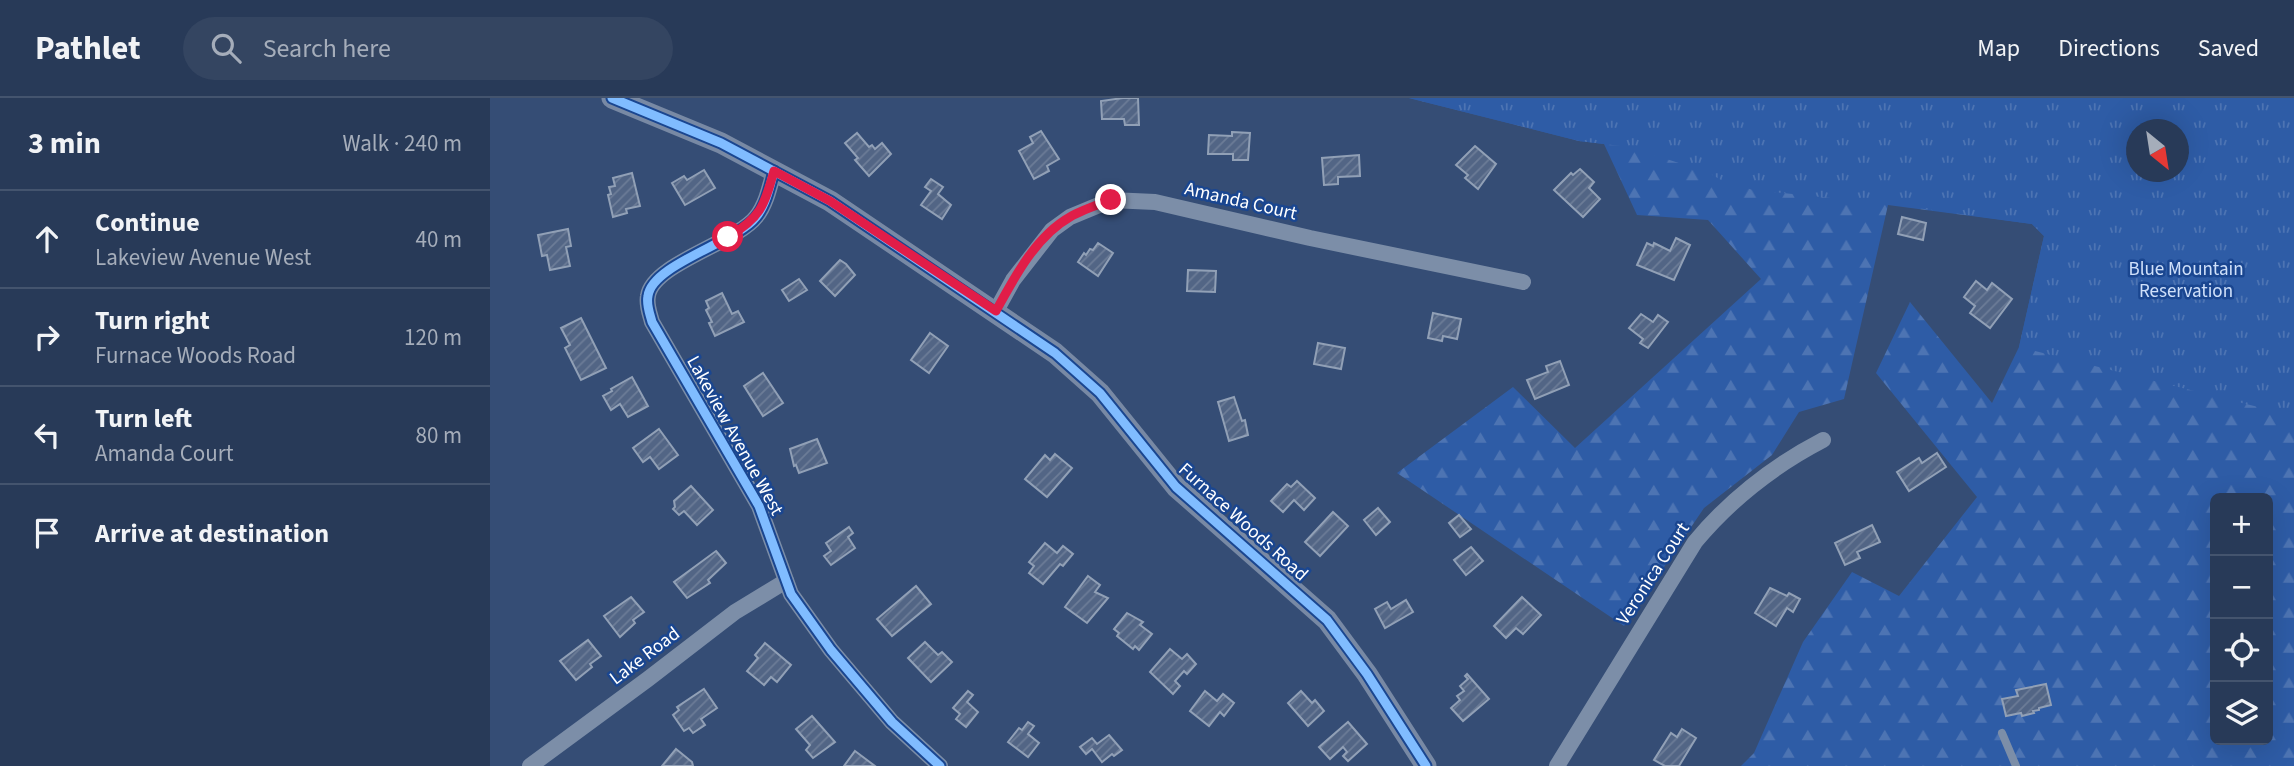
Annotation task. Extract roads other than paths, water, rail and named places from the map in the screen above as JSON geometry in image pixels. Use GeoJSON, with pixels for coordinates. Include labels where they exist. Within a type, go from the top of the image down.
{"type":"FeatureCollection","features":[{"type":"Feature","properties":{"kind":"street","name":"Furnace Woods Road"},"geometry":{"type":"LineString","coordinates":[[612,98],[721,143],[830,201],[1055,353],[1100,393],[1176,487],[1327,620],[1367,674],[1426,766]]}},
{"type":"Feature","properties":{"kind":"street","name":"Lakeview Avenue West"},"geometry":{"type":"LineString","coordinates":[[774,171],[757,217],[728,237],[667,271],[650,288],[648,308],[652,322],[758,506],[791,594],[831,650],[892,722],[940,766]]}},
{"type":"Feature","properties":{"kind":"street","name":"Amanda Court"},"geometry":{"type":"LineString","coordinates":[[996,311],[1013,280],[1052,230],[1070,216],[1111,200],[1156,202],[1310,238],[1523,282]]}},
{"type":"Feature","properties":{"kind":"street","name":"Veronica Court"},"geometry":{"type":"LineString","coordinates":[[1557,766],[1695,542],[1718,513],[1739,495],[1823,440]]}},
{"type":"Feature","properties":{"kind":"street","name":"Lake Road"},"geometry":{"type":"LineString","coordinates":[[530,766],[735,611],[786,581]]}},
{"type":"Feature","properties":{"kind":"lane"},"geometry":{"type":"LineString","coordinates":[[2002,733],[2016,766]]}},
{"type":"Feature","properties":{"kind":"park label","name":"Blue Mountain Reservation"},"geometry":{"type":"Point","coordinates":[2186,279]}}]}
